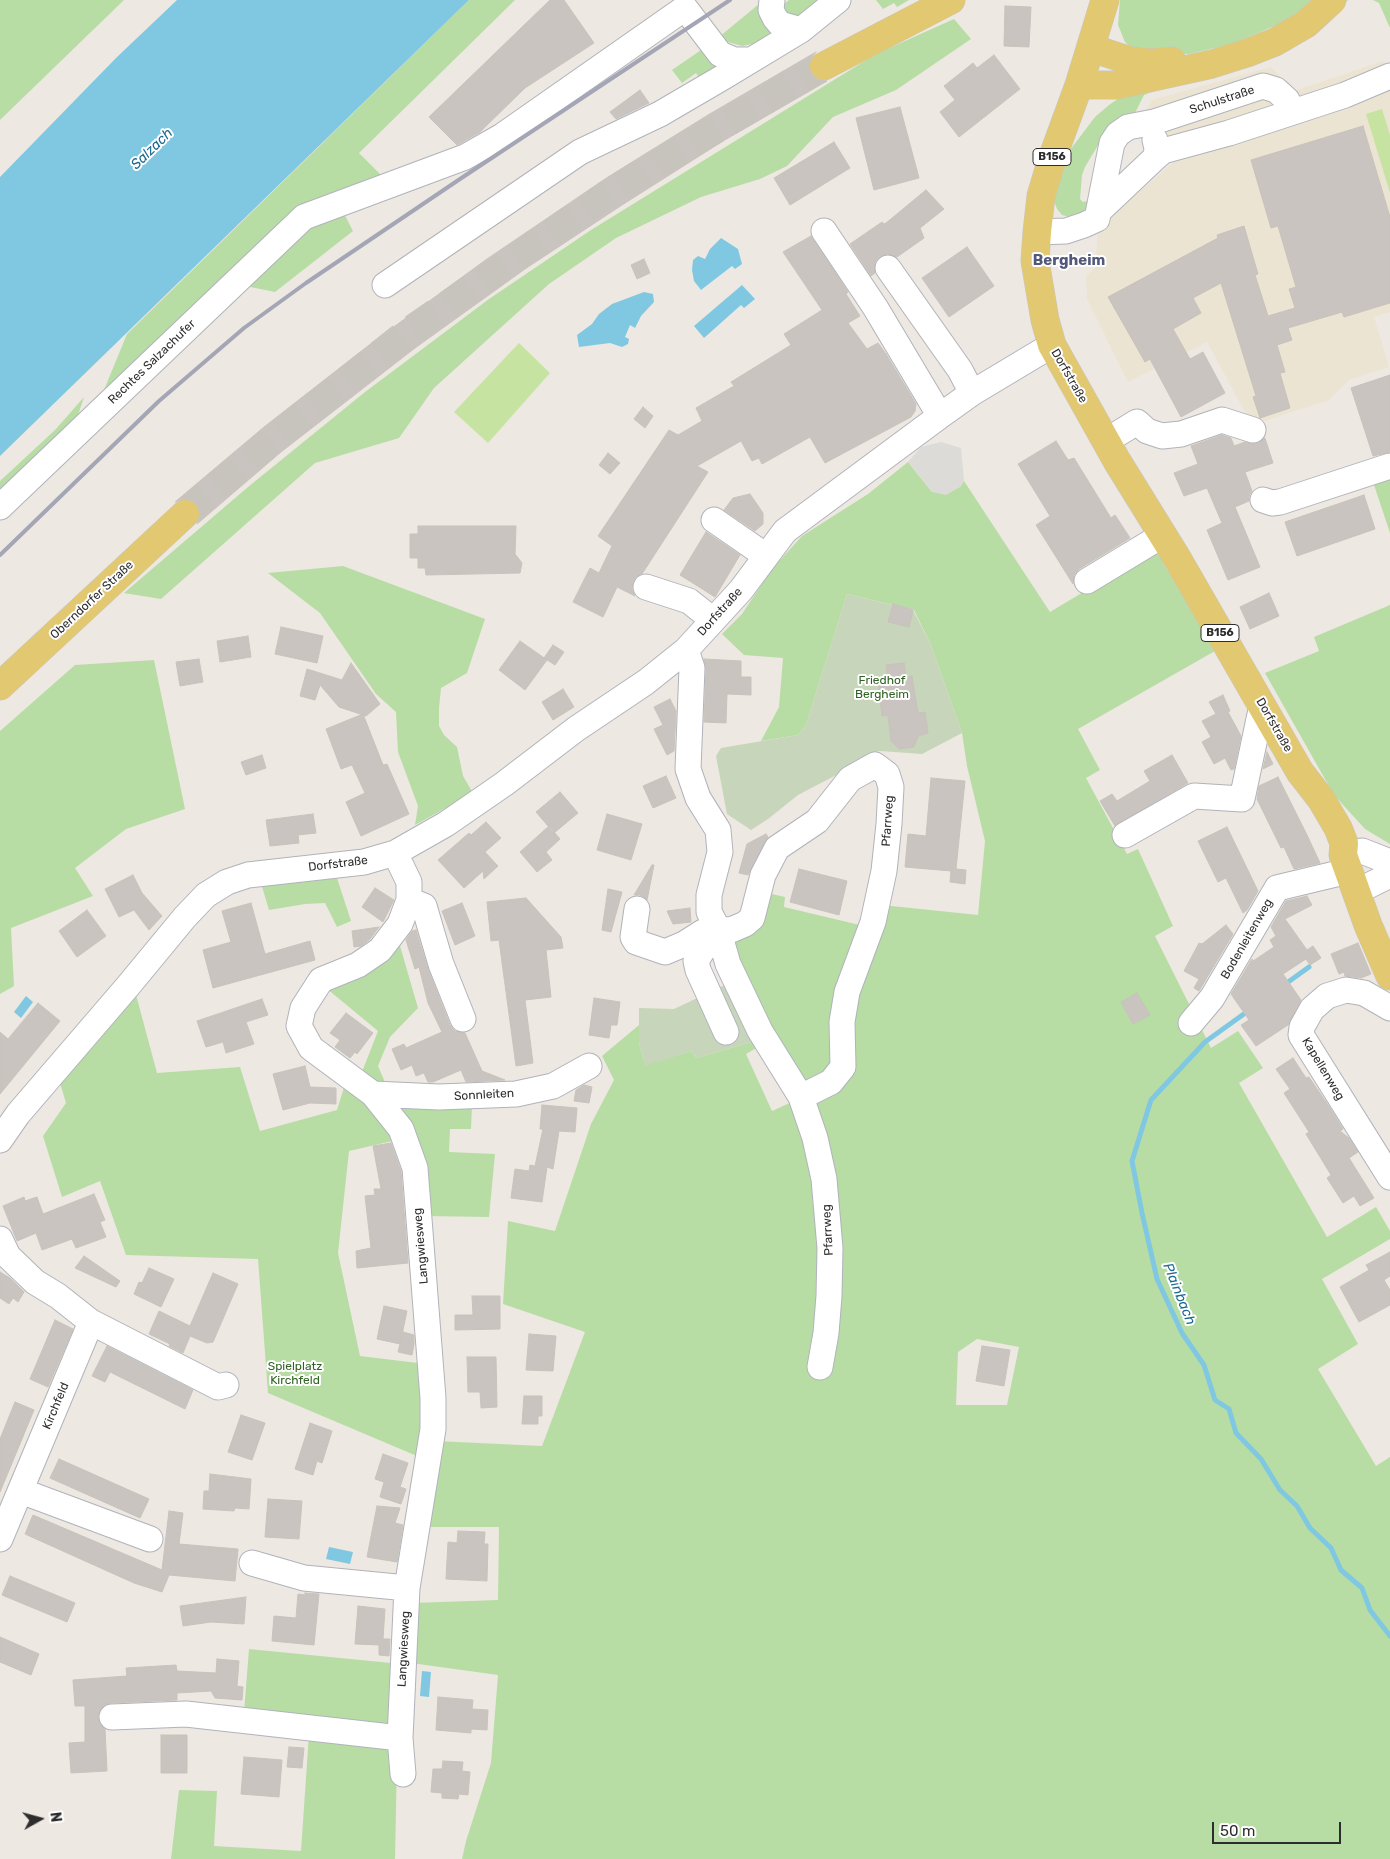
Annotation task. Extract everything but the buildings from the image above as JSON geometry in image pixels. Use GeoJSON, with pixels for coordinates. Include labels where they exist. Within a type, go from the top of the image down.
{"type":"FeatureCollection","features":[{"type":"Feature","properties":{"kind":"main road"},"geometry":{"type":"LineString","coordinates":[[824,66],[951,0]]}},
{"type":"Feature","properties":{"kind":"main road","name":"B156"},"geometry":{"type":"LineString","coordinates":[[1052,344],[1045,320],[1036,261],[1036,232],[1041,196],[1053,156],[1079,85],[1105,0]]}},
{"type":"Feature","properties":{"kind":"main road"},"geometry":{"type":"LineString","coordinates":[[1091,48],[1131,61],[1152,63],[1174,61],[1242,46],[1274,33],[1301,17],[1321,0]]}},
{"type":"Feature","properties":{"kind":"main road"},"geometry":{"type":"LineString","coordinates":[[1079,85],[1117,85],[1212,64],[1247,53],[1275,42],[1306,24],[1332,0]]}},
{"type":"Feature","properties":{"kind":"main road","name":"Dorfstraße"},"geometry":{"type":"LineString","coordinates":[[1052,344],[1106,441],[1163,535],[1300,772],[1310,805],[1331,851],[1349,873],[1390,976]]}},
{"type":"Feature","properties":{"kind":"main road","name":"Oberndorfer Straße"},"geometry":{"type":"LineString","coordinates":[[2,683],[185,514]]}},
{"type":"Feature","properties":{"kind":"street"},"geometry":{"type":"LineString","coordinates":[[772,0],[771,10],[774,18],[780,24],[801,30]]}},
{"type":"Feature","properties":{"kind":"street"},"geometry":{"type":"LineString","coordinates":[[385,285],[580,152],[660,114],[801,30],[838,0]]}},
{"type":"Feature","properties":{"kind":"street","name":"Rechtes Salzachufer"},"geometry":{"type":"LineString","coordinates":[[0,507],[304,217],[465,157],[502,136],[685,8],[720,54],[734,60],[750,60]]}},
{"type":"Feature","properties":{"kind":"street"},"geometry":{"type":"LineString","coordinates":[[1036,232],[1066,231],[1097,220],[1100,210],[1163,151],[1229,133],[1293,112],[1344,95],[1390,76]]}},
{"type":"Feature","properties":{"kind":"street","name":"Schulstraße"},"geometry":{"type":"LineString","coordinates":[[1100,210],[1112,144],[1118,134],[1128,127],[1263,86],[1276,90],[1286,100],[1293,112]]}},
{"type":"Feature","properties":{"kind":"street"},"geometry":{"type":"LineString","coordinates":[[1141,124],[1154,137],[1157,148],[1156,157]]}},
{"type":"Feature","properties":{"kind":"street"},"geometry":{"type":"LineString","coordinates":[[824,232],[875,307],[940,416]]}},
{"type":"Feature","properties":{"kind":"street"},"geometry":{"type":"LineString","coordinates":[[888,268],[960,370],[972,393]]}},
{"type":"Feature","properties":{"kind":"street","name":"Dorfstraße"},"geometry":{"type":"LineString","coordinates":[[0,1140],[18,1114],[128,986],[185,916],[206,895],[226,882],[248,875],[364,862],[395,853],[446,824],[504,784],[576,729],[646,682],[686,650],[741,590],[785,531],[972,393],[1052,344]]}},
{"type":"Feature","properties":{"kind":"street"},"geometry":{"type":"LineString","coordinates":[[1106,441],[1137,422],[1147,431],[1162,436],[1181,434],[1222,420],[1252,430]]}},
{"type":"Feature","properties":{"kind":"street"},"geometry":{"type":"LineString","coordinates":[[1263,500],[1272,503],[1280,502],[1390,466]]}},
{"type":"Feature","properties":{"kind":"street"},"geometry":{"type":"LineString","coordinates":[[714,520],[766,556]]}},
{"type":"Feature","properties":{"kind":"street"},"geometry":{"type":"LineString","coordinates":[[1087,580],[1163,535]]}},
{"type":"Feature","properties":{"kind":"street"},"geometry":{"type":"LineString","coordinates":[[646,587],[689,601],[713,620]]}},
{"type":"Feature","properties":{"kind":"street","name":"Pfarrweg"},"geometry":{"type":"LineString","coordinates":[[686,650],[692,668],[688,769],[698,798],[718,830],[720,852],[709,896],[709,912],[728,964],[760,1031],[801,1097],[815,1138],[824,1179],[830,1248],[826,1333],[820,1367]]}},
{"type":"Feature","properties":{"kind":"street"},"geometry":{"type":"LineString","coordinates":[[1125,836],[1194,796],[1242,799],[1262,706]]}},
{"type":"Feature","properties":{"kind":"street","name":"Pfarrweg"},"geometry":{"type":"LineString","coordinates":[[719,935],[745,924],[752,918],[762,876],[777,848],[817,821],[850,779],[875,764],[887,774],[891,787],[884,872],[875,915],[847,992],[842,1022],[843,1067],[831,1082],[801,1097]]}},
{"type":"Feature","properties":{"kind":"street"},"geometry":{"type":"LineString","coordinates":[[1390,862],[1362,851],[1349,873],[1390,875]]}},
{"type":"Feature","properties":{"kind":"street","name":"Langwiesweg"},"geometry":{"type":"LineString","coordinates":[[395,853],[409,882],[409,900],[400,924],[380,950],[358,965],[321,980],[303,1008],[299,1026],[311,1048],[373,1094],[401,1129],[415,1168],[433,1398],[433,1430],[407,1588],[400,1738],[403,1774]]}},
{"type":"Feature","properties":{"kind":"street","name":"Bodenleitenweg"},"geometry":{"type":"LineString","coordinates":[[1191,1024],[1212,998],[1277,888],[1349,873]]}},
{"type":"Feature","properties":{"kind":"street"},"geometry":{"type":"LineString","coordinates":[[409,900],[424,906],[441,964],[463,1019]]}},
{"type":"Feature","properties":{"kind":"street"},"geometry":{"type":"LineString","coordinates":[[637,909],[633,937],[636,942],[665,952],[684,944],[703,932],[719,935]]}},
{"type":"Feature","properties":{"kind":"street"},"geometry":{"type":"LineString","coordinates":[[719,935],[704,948],[696,961],[698,970],[726,1032]]}},
{"type":"Feature","properties":{"kind":"street","name":"Kapellenweg"},"geometry":{"type":"LineString","coordinates":[[1390,1008],[1364,992],[1346,990],[1327,996],[1312,1009],[1302,1027],[1302,1035],[1390,1177]]}},
{"type":"Feature","properties":{"kind":"street","name":"Sonnleiten"},"geometry":{"type":"LineString","coordinates":[[373,1094],[439,1097],[516,1094],[553,1086],[589,1066]]}},
{"type":"Feature","properties":{"kind":"street"},"geometry":{"type":"LineString","coordinates":[[0,1239],[8,1256],[35,1282],[58,1296],[91,1322],[218,1387],[226,1386]]}},
{"type":"Feature","properties":{"kind":"street","name":"Kirchfeld"},"geometry":{"type":"LineString","coordinates":[[0,1540],[91,1322]]}},
{"type":"Feature","properties":{"kind":"street"},"geometry":{"type":"LineString","coordinates":[[21,1491],[150,1539]]}},
{"type":"Feature","properties":{"kind":"street"},"geometry":{"type":"LineString","coordinates":[[252,1563],[304,1578],[407,1588]]}},
{"type":"Feature","properties":{"kind":"street"},"geometry":{"type":"LineString","coordinates":[[112,1717],[186,1714],[400,1738]]}},
{"type":"Feature","properties":{"kind":"shaded area"},"geometry":{"type":"Polygon","coordinates":[[[1383,61],[1387,69],[1390,68],[1390,312],[1374,317],[1389,367],[1349,380],[1329,400],[1252,425],[1207,342],[1128,382],[1087,299],[1086,276],[1095,268],[1098,231],[1118,210],[1175,161],[1146,110],[1152,100],[1271,67],[1294,91],[1383,61]]]}},
{"type":"Feature","properties":{"kind":"shaded area"},"geometry":{"type":"Polygon","coordinates":[[[941,442],[961,448],[964,481],[960,487],[946,495],[932,492],[908,462],[921,447],[941,442]]]}},
{"type":"Feature","properties":{"kind":"green space"},"geometry":{"type":"Polygon","coordinates":[[[0,0],[124,0],[0,120],[0,0]]]}},
{"type":"Feature","properties":{"kind":"green space"},"geometry":{"type":"Polygon","coordinates":[[[469,0],[515,0],[359,153],[387,181],[337,200],[353,231],[275,292],[226,282],[97,407],[127,334],[469,0]]]}},
{"type":"Feature","properties":{"kind":"green space"},"geometry":{"type":"Polygon","coordinates":[[[789,0],[824,0],[802,17],[785,13],[784,4],[789,0]]]}},
{"type":"Feature","properties":{"kind":"green space"},"geometry":{"type":"Polygon","coordinates":[[[876,0],[909,0],[897,7],[894,3],[883,9],[876,0]]]}},
{"type":"Feature","properties":{"kind":"green space"},"geometry":{"type":"Polygon","coordinates":[[[1120,0],[1312,0],[1299,12],[1279,24],[1232,44],[1189,54],[1170,54],[1134,51],[1125,42],[1118,25],[1120,0]]]}},
{"type":"Feature","properties":{"kind":"green space"},"geometry":{"type":"Polygon","coordinates":[[[1341,0],[1348,0],[1331,17],[1144,95],[1135,113],[1125,114],[1110,125],[1085,167],[1082,175],[1080,199],[1083,202],[1092,200],[1087,212],[1070,217],[1062,215],[1057,209],[1054,201],[1059,174],[1070,150],[1095,117],[1109,105],[1122,96],[1341,0]]]}},
{"type":"Feature","properties":{"kind":"green space"},"geometry":{"type":"Polygon","coordinates":[[[1373,0],[1390,0],[1390,28],[1379,3],[1373,0]]]}},
{"type":"Feature","properties":{"kind":"green space"},"geometry":{"type":"Polygon","coordinates":[[[759,4],[762,19],[772,35],[758,43],[742,46],[719,37],[759,4]]]}},
{"type":"Feature","properties":{"kind":"green space"},"geometry":{"type":"Polygon","coordinates":[[[954,19],[971,39],[896,90],[833,117],[787,166],[760,179],[701,197],[616,238],[549,284],[434,388],[399,438],[315,463],[161,599],[124,593],[248,487],[365,392],[489,299],[591,230],[876,54],[954,19]]]}},
{"type":"Feature","properties":{"kind":"green space"},"geometry":{"type":"Polygon","coordinates":[[[704,48],[718,65],[703,83],[696,73],[682,83],[672,70],[704,48]]]}},
{"type":"Feature","properties":{"kind":"green space"},"geometry":{"type":"Polygon","coordinates":[[[1382,109],[1390,135],[1390,193],[1366,114],[1382,109]]]}},
{"type":"Feature","properties":{"kind":"green space"},"geometry":{"type":"Polygon","coordinates":[[[519,343],[550,373],[488,443],[454,412],[519,343]]]}},
{"type":"Feature","properties":{"kind":"green space"},"geometry":{"type":"Polygon","coordinates":[[[84,397],[73,430],[0,498],[0,481],[55,430],[84,397]]]}},
{"type":"Feature","properties":{"kind":"green space"},"geometry":{"type":"Polygon","coordinates":[[[908,462],[932,492],[960,487],[964,481],[1050,612],[1155,549],[1215,651],[1078,729],[1100,770],[1086,778],[1127,854],[1138,849],[1173,926],[1155,936],[1211,1048],[1238,1031],[1263,1068],[1239,1083],[1327,1237],[1376,1207],[1390,1231],[1390,1239],[1322,1279],[1358,1344],[1318,1369],[1376,1466],[1390,1457],[1390,1859],[462,1859],[491,1763],[498,1675],[411,1663],[413,1603],[498,1600],[499,1527],[423,1527],[436,1441],[542,1446],[585,1332],[503,1304],[508,1221],[555,1231],[591,1124],[614,1080],[602,1056],[639,1025],[639,1043],[645,1065],[692,1051],[696,1058],[755,1041],[758,1047],[746,1054],[772,1111],[805,1096],[730,942],[767,893],[785,897],[784,907],[864,926],[872,904],[978,915],[985,841],[967,766],[962,733],[931,645],[914,610],[847,594],[806,725],[798,735],[761,741],[779,707],[783,658],[744,655],[722,634],[742,614],[772,569],[802,536],[868,494],[908,462]],[[977,1339],[958,1352],[956,1405],[1007,1405],[1019,1347],[977,1339]]]}},
{"type":"Feature","properties":{"kind":"green space"},"geometry":{"type":"Polygon","coordinates":[[[1390,470],[1390,533],[1371,476],[1390,470]]]}},
{"type":"Feature","properties":{"kind":"green space"},"geometry":{"type":"Polygon","coordinates":[[[343,566],[485,619],[467,673],[441,688],[439,708],[439,726],[444,735],[457,747],[463,776],[473,793],[415,825],[418,806],[398,752],[396,712],[376,694],[320,613],[268,573],[343,566]]]}},
{"type":"Feature","properties":{"kind":"green space","name":"Friedhof Bergheim"},"geometry":{"type":"Polygon","coordinates":[[[847,594],[913,610],[931,645],[962,733],[922,754],[875,752],[865,760],[798,795],[751,830],[727,814],[716,756],[721,748],[798,735],[806,725],[847,594]]]}},
{"type":"Feature","properties":{"kind":"green space"},"geometry":{"type":"Polygon","coordinates":[[[1390,605],[1390,844],[1365,829],[1334,795],[1265,673],[1319,651],[1314,637],[1390,605]]]}},
{"type":"Feature","properties":{"kind":"green space"},"geometry":{"type":"Polygon","coordinates":[[[154,660],[185,809],[126,829],[75,868],[93,896],[11,928],[14,986],[0,994],[0,731],[75,665],[154,660]]]}},
{"type":"Feature","properties":{"kind":"green space"},"geometry":{"type":"Polygon","coordinates":[[[311,875],[337,878],[351,921],[337,927],[325,903],[269,910],[260,880],[311,875]]]}},
{"type":"Feature","properties":{"kind":"green space"},"geometry":{"type":"Polygon","coordinates":[[[398,939],[418,1008],[390,1037],[378,1066],[387,1087],[360,1077],[378,1031],[326,988],[398,939]]]}},
{"type":"Feature","properties":{"kind":"green space"},"geometry":{"type":"Polygon","coordinates":[[[727,984],[755,1041],[696,1058],[692,1051],[645,1066],[639,1043],[639,1008],[674,1009],[727,984]]]}},
{"type":"Feature","properties":{"kind":"green space","name":"Spielplatz Kirchfeld"},"geometry":{"type":"Polygon","coordinates":[[[135,991],[157,1073],[240,1067],[260,1131],[337,1110],[346,1081],[401,1139],[349,1151],[338,1253],[360,1356],[426,1364],[424,1459],[268,1393],[258,1259],[126,1255],[100,1181],[62,1197],[43,1136],[66,1103],[60,1083],[135,991]]]}},
{"type":"Feature","properties":{"kind":"green space"},"geometry":{"type":"Polygon","coordinates":[[[396,1100],[472,1105],[471,1129],[450,1129],[449,1152],[495,1154],[489,1217],[424,1216],[396,1100]]]}},
{"type":"Feature","properties":{"kind":"green space"},"geometry":{"type":"Polygon","coordinates":[[[249,1649],[401,1664],[387,1730],[244,1713],[249,1649]]]}},
{"type":"Feature","properties":{"kind":"green space"},"geometry":{"type":"Polygon","coordinates":[[[309,1734],[390,1746],[397,1759],[395,1859],[171,1859],[179,1790],[217,1791],[214,1846],[301,1851],[309,1734]]]}},
{"type":"Feature","properties":{"kind":"water","name":"Salzach"},"geometry":{"type":"Polygon","coordinates":[[[177,0],[469,0],[0,456],[0,177],[116,58],[177,0]]]}},
{"type":"Feature","properties":{"kind":"water"},"geometry":{"type":"Polygon","coordinates":[[[721,238],[738,249],[742,264],[735,269],[732,266],[701,290],[694,281],[693,260],[698,256],[705,259],[710,249],[721,238]]]}},
{"type":"Feature","properties":{"kind":"water"},"geometry":{"type":"Polygon","coordinates":[[[742,285],[755,299],[744,308],[741,305],[704,338],[694,326],[742,285]]]}},
{"type":"Feature","properties":{"kind":"water"},"geometry":{"type":"Polygon","coordinates":[[[644,292],[653,294],[654,302],[641,316],[635,328],[630,325],[625,337],[629,339],[628,344],[622,347],[610,343],[579,347],[577,335],[592,324],[599,314],[612,304],[644,292]]]}},
{"type":"Feature","properties":{"kind":"water"},"geometry":{"type":"Polygon","coordinates":[[[26,996],[33,1002],[21,1018],[14,1012],[26,996]]]}},
{"type":"Feature","properties":{"kind":"water"},"geometry":{"type":"Polygon","coordinates":[[[329,1547],[353,1552],[350,1564],[326,1559],[329,1547]]]}},
{"type":"Feature","properties":{"kind":"water"},"geometry":{"type":"Polygon","coordinates":[[[422,1671],[431,1672],[429,1697],[420,1696],[422,1671]]]}},
{"type":"Feature","properties":{"kind":"waterway","name":"Plainbach"},"geometry":{"type":"LineString","coordinates":[[1284,985],[1309,967]]}},
{"type":"Feature","properties":{"kind":"waterway","name":"Plainbach"},"geometry":{"type":"LineString","coordinates":[[1248,1011],[1205,1042],[1151,1100],[1132,1161],[1142,1213],[1157,1279],[1182,1333],[1204,1365],[1215,1400],[1229,1409],[1236,1433],[1261,1459],[1280,1490],[1297,1506],[1310,1528],[1331,1548],[1341,1570],[1362,1588],[1370,1610],[1390,1636]]}},
{"type":"Feature","properties":{"kind":"tunnel"},"geometry":{"type":"LineString","coordinates":[[185,514],[272,440],[406,333],[613,190],[824,66]]}},
{"type":"Feature","properties":{"kind":"railway"},"geometry":{"type":"LineString","coordinates":[[0,555],[159,401],[244,328],[306,283],[460,179],[730,0]]}},
{"type":"Feature","properties":{"kind":"district","name":"Bergheim"},"geometry":{"type":"Point","coordinates":[1069,261]}}]}
